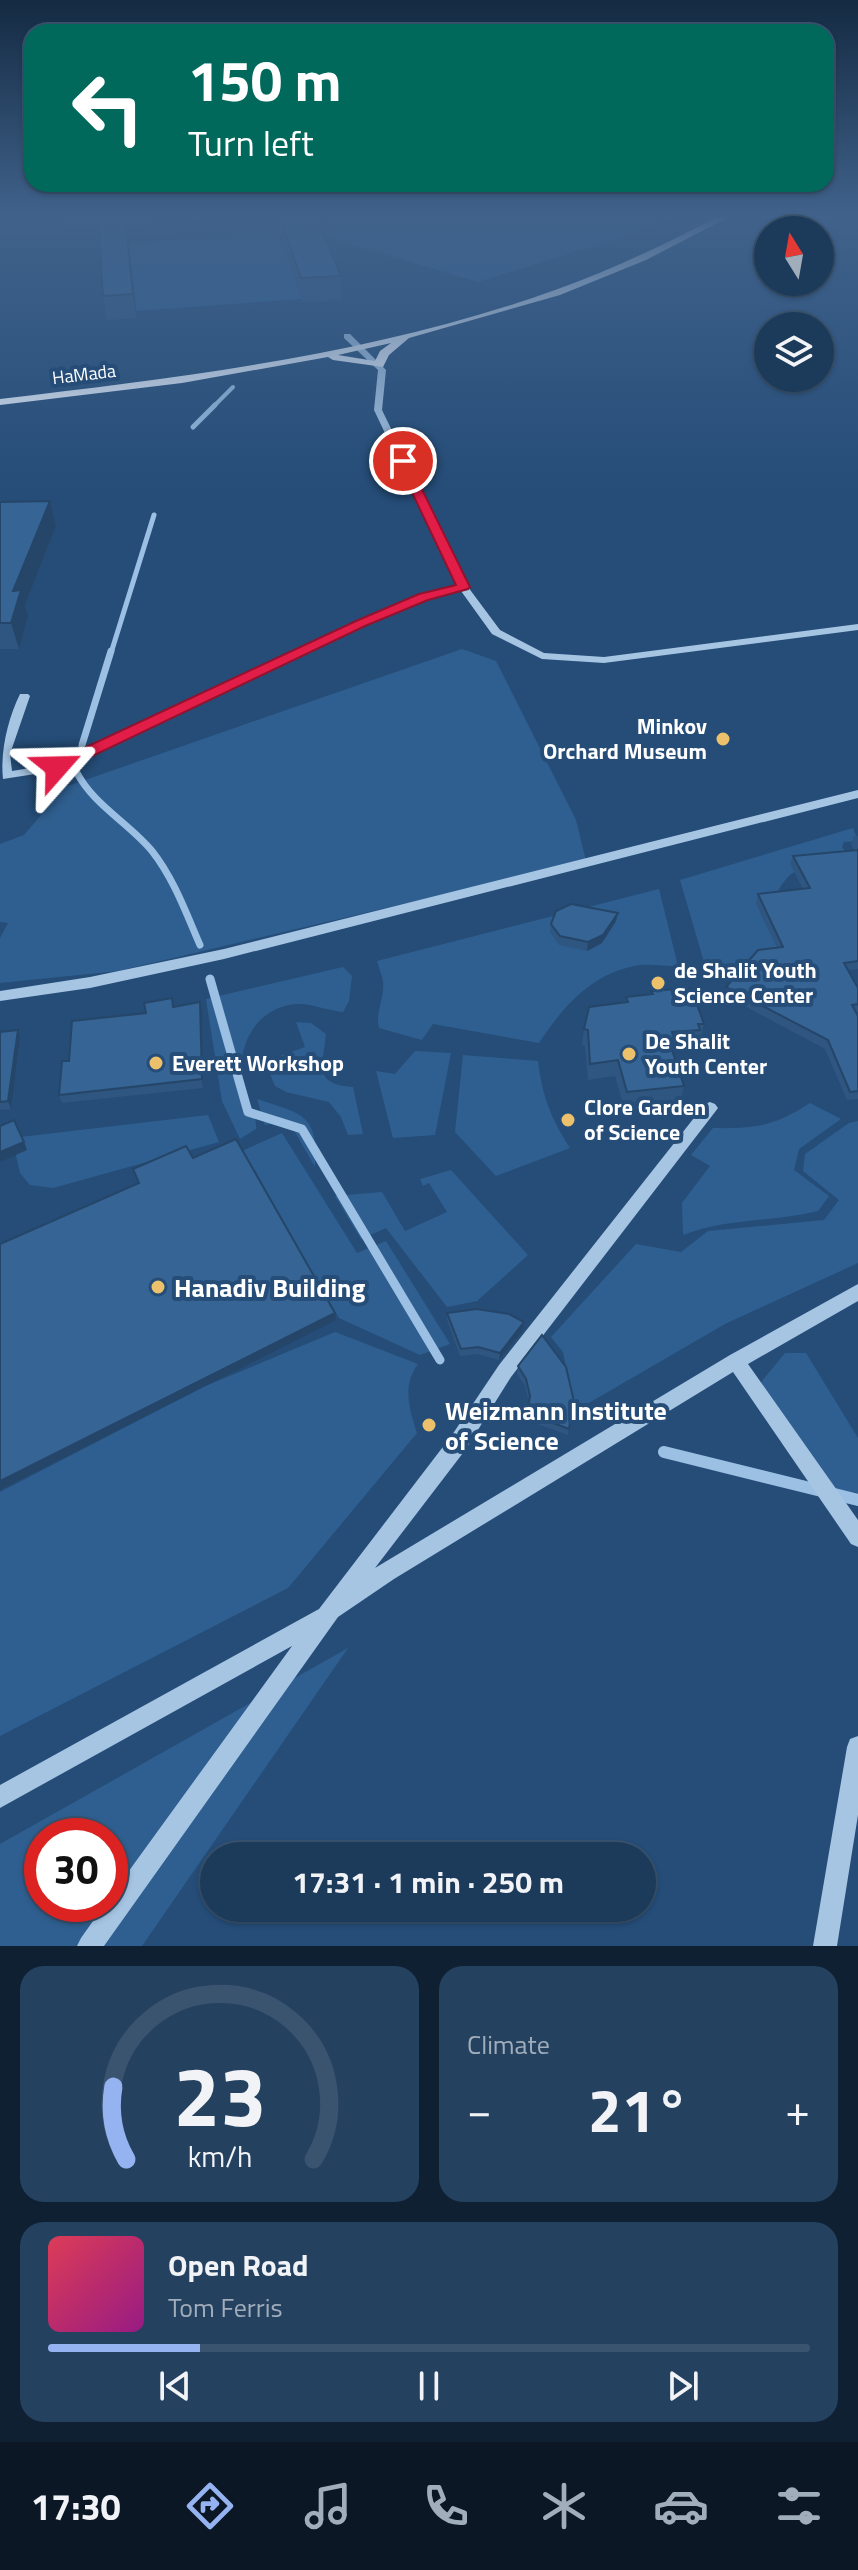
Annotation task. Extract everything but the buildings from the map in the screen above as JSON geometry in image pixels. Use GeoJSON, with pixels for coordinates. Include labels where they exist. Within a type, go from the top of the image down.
{"type":"FeatureCollection","features":[{"type":"Feature","properties":{"kind":"main road","name":"HaMada"},"geometry":{"type":"LineString","coordinates":[[0,402],[125,387],[273,362],[361,339],[414,332],[497,309]]}},
{"type":"Feature","properties":{"kind":"main road"},"geometry":{"type":"LineString","coordinates":[[273,362],[335,357],[379,365],[384,353],[414,332]]}},
{"type":"Feature","properties":{"kind":"main road","name":"HaMada"},"geometry":{"type":"LineString","coordinates":[[302,345],[347,336],[361,339]]}},
{"type":"Feature","properties":{"kind":"main road","name":"HaMada"},"geometry":{"type":"LineString","coordinates":[[0,390],[149,371],[264,352]]}},
{"type":"Feature","properties":{"kind":"street"},"geometry":{"type":"LineString","coordinates":[[361,339],[382,370],[378,410],[463,587],[496,632],[542,656],[604,660],[858,627]]}},
{"type":"Feature","properties":{"kind":"street"},"geometry":{"type":"LineString","coordinates":[[24,696],[4,754],[7,776],[57,767],[361,624],[424,597],[463,587]]}},
{"type":"Feature","properties":{"kind":"street"},"geometry":{"type":"LineString","coordinates":[[0,996],[115,979],[611,859],[858,794]]}},
{"type":"Feature","properties":{"kind":"street"},"geometry":{"type":"LineString","coordinates":[[89,1946],[326,1616],[459,1442],[505,1371],[710,1108]]}},
{"type":"Feature","properties":{"kind":"street"},"geometry":{"type":"LineString","coordinates":[[0,1797],[326,1616],[387,1572],[736,1361],[858,1292]]}},
{"type":"Feature","properties":{"kind":"street"},"geometry":{"type":"LineString","coordinates":[[736,1361],[858,1537]]}},
{"type":"Feature","properties":{"kind":"street"},"geometry":{"type":"LineString","coordinates":[[825,1946],[858,1747]]}},
{"type":"Feature","properties":{"kind":"shaded area"},"geometry":{"type":"Polygon","coordinates":[[[462,649],[496,661],[576,820],[586,861],[118,971],[0,983],[0,938],[8,923],[0,922],[0,844],[24,835],[65,787],[462,649]]]}},
{"type":"Feature","properties":{"kind":"shaded area"},"geometry":{"type":"Polygon","coordinates":[[[853,828],[858,841],[844,842],[842,847],[858,867],[818,866],[798,870],[781,886],[774,900],[758,907],[767,927],[777,926],[795,960],[758,977],[709,979],[680,880],[853,828]]]}},
{"type":"Feature","properties":{"kind":"shaded area"},"geometry":{"type":"Polygon","coordinates":[[[659,889],[678,966],[639,965],[604,977],[579,995],[557,1017],[539,1043],[433,1024],[422,1040],[379,1028],[383,979],[377,961],[659,889]]]}},
{"type":"Feature","properties":{"kind":"shaded area"},"geometry":{"type":"Polygon","coordinates":[[[343,967],[352,976],[349,1001],[343,1012],[305,1004],[285,1006],[273,1011],[253,1029],[241,1068],[256,1129],[240,1139],[222,1101],[206,999],[343,967]]]}},
{"type":"Feature","properties":{"kind":"shaded area"},"geometry":{"type":"Polygon","coordinates":[[[296,1022],[311,1023],[326,1034],[323,1071],[331,1082],[353,1087],[363,1134],[348,1135],[341,1117],[329,1102],[286,1092],[275,1086],[270,1074],[272,1059],[305,1047],[296,1022]]]}},
{"type":"Feature","properties":{"kind":"shaded area"},"geometry":{"type":"Polygon","coordinates":[[[415,1051],[451,1053],[435,1135],[393,1138],[376,1071],[395,1074],[415,1051]]]}},
{"type":"Feature","properties":{"kind":"shaded area"},"geometry":{"type":"Polygon","coordinates":[[[463,1055],[538,1061],[548,1106],[570,1148],[496,1176],[455,1132],[463,1055]]]}},
{"type":"Feature","properties":{"kind":"shaded area"},"geometry":{"type":"Polygon","coordinates":[[[257,1099],[304,1118],[314,1136],[315,1167],[288,1120],[265,1125],[257,1099]]]}},
{"type":"Feature","properties":{"kind":"shaded area"},"geometry":{"type":"Polygon","coordinates":[[[810,1103],[841,1119],[799,1149],[794,1170],[829,1196],[818,1211],[716,1226],[683,1235],[682,1203],[710,1166],[691,1155],[713,1128],[764,1124],[786,1117],[810,1103]]]}},
{"type":"Feature","properties":{"kind":"shaded area"},"geometry":{"type":"Polygon","coordinates":[[[208,1115],[219,1142],[53,1188],[30,1185],[20,1173],[12,1138],[208,1115]]]}},
{"type":"Feature","properties":{"kind":"shaded area"},"geometry":{"type":"Polygon","coordinates":[[[858,1121],[858,1263],[725,1324],[575,1411],[563,1352],[551,1337],[636,1244],[681,1252],[708,1231],[824,1220],[839,1200],[803,1171],[805,1154],[849,1123],[858,1121]]]}},
{"type":"Feature","properties":{"kind":"shaded area"},"geometry":{"type":"Polygon","coordinates":[[[282,1133],[357,1253],[386,1241],[450,1344],[420,1355],[339,1318],[242,1151],[282,1133]]]}},
{"type":"Feature","properties":{"kind":"shaded area"},"geometry":{"type":"Polygon","coordinates":[[[451,1170],[528,1255],[477,1301],[447,1307],[386,1228],[361,1239],[335,1196],[382,1192],[405,1231],[447,1212],[429,1183],[423,1186],[420,1179],[451,1170]]]}},
{"type":"Feature","properties":{"kind":"shaded area"},"geometry":{"type":"Polygon","coordinates":[[[335,1332],[418,1364],[409,1389],[417,1433],[288,1588],[0,1736],[0,1492],[203,1387],[335,1332]]]}},
{"type":"Feature","properties":{"kind":"shaded area"},"geometry":{"type":"Polygon","coordinates":[[[785,1353],[806,1353],[858,1438],[858,1493],[831,1489],[758,1386],[785,1353]]]}},
{"type":"Feature","properties":{"kind":"shaded area"},"geometry":{"type":"Polygon","coordinates":[[[348,1648],[214,1842],[200,1842],[200,1862],[142,1946],[0,1946],[0,1844],[24,1830],[24,1922],[128,1922],[128,1818],[46,1818],[348,1648]]]}},
{"type":"Feature","properties":{"kind":"waterway"},"geometry":{"type":"LineString","coordinates":[[193,427],[233,387]]}},
{"type":"Feature","properties":{"kind":"waterway"},"geometry":{"type":"LineString","coordinates":[[111,653],[154,515]]}},
{"type":"Feature","properties":{"kind":"waterway"},"geometry":{"type":"LineString","coordinates":[[82,745],[111,651]]}},
{"type":"Feature","properties":{"kind":"waterway"},"geometry":{"type":"LineString","coordinates":[[76,771],[101,804],[143,841],[160,862],[200,945]]}},
{"type":"Feature","properties":{"kind":"waterway"},"geometry":{"type":"LineString","coordinates":[[210,979],[248,1112],[302,1129],[440,1360]]}},
{"type":"Feature","properties":{"kind":"waterway"},"geometry":{"type":"LineString","coordinates":[[664,1452],[858,1500]]}},
{"type":"Feature","properties":{"kind":"place","name":"Minkov Orchard Museum"},"geometry":{"type":"Point","coordinates":[723,739]}},
{"type":"Feature","properties":{"kind":"place","name":"de Shalit Youth Science Center"},"geometry":{"type":"Point","coordinates":[658,983]}},
{"type":"Feature","properties":{"kind":"place","name":"De Shalit Youth Center"},"geometry":{"type":"Point","coordinates":[629,1054]}},
{"type":"Feature","properties":{"kind":"place","name":"Everett Workshop"},"geometry":{"type":"Point","coordinates":[156,1063]}},
{"type":"Feature","properties":{"kind":"place","name":"Clore Garden of Science"},"geometry":{"type":"Point","coordinates":[568,1120]}},
{"type":"Feature","properties":{"kind":"place","name":"Hanadiv Building"},"geometry":{"type":"Point","coordinates":[158,1287]}},
{"type":"Feature","properties":{"kind":"place","name":"Weizmann Institute of Science"},"geometry":{"type":"Point","coordinates":[429,1425]}},
{"type":"Feature","properties":{"kind":"route"},"geometry":{"type":"LineString","coordinates":[[57,767],[361,624],[424,597],[463,587],[403,461]]}}]}
